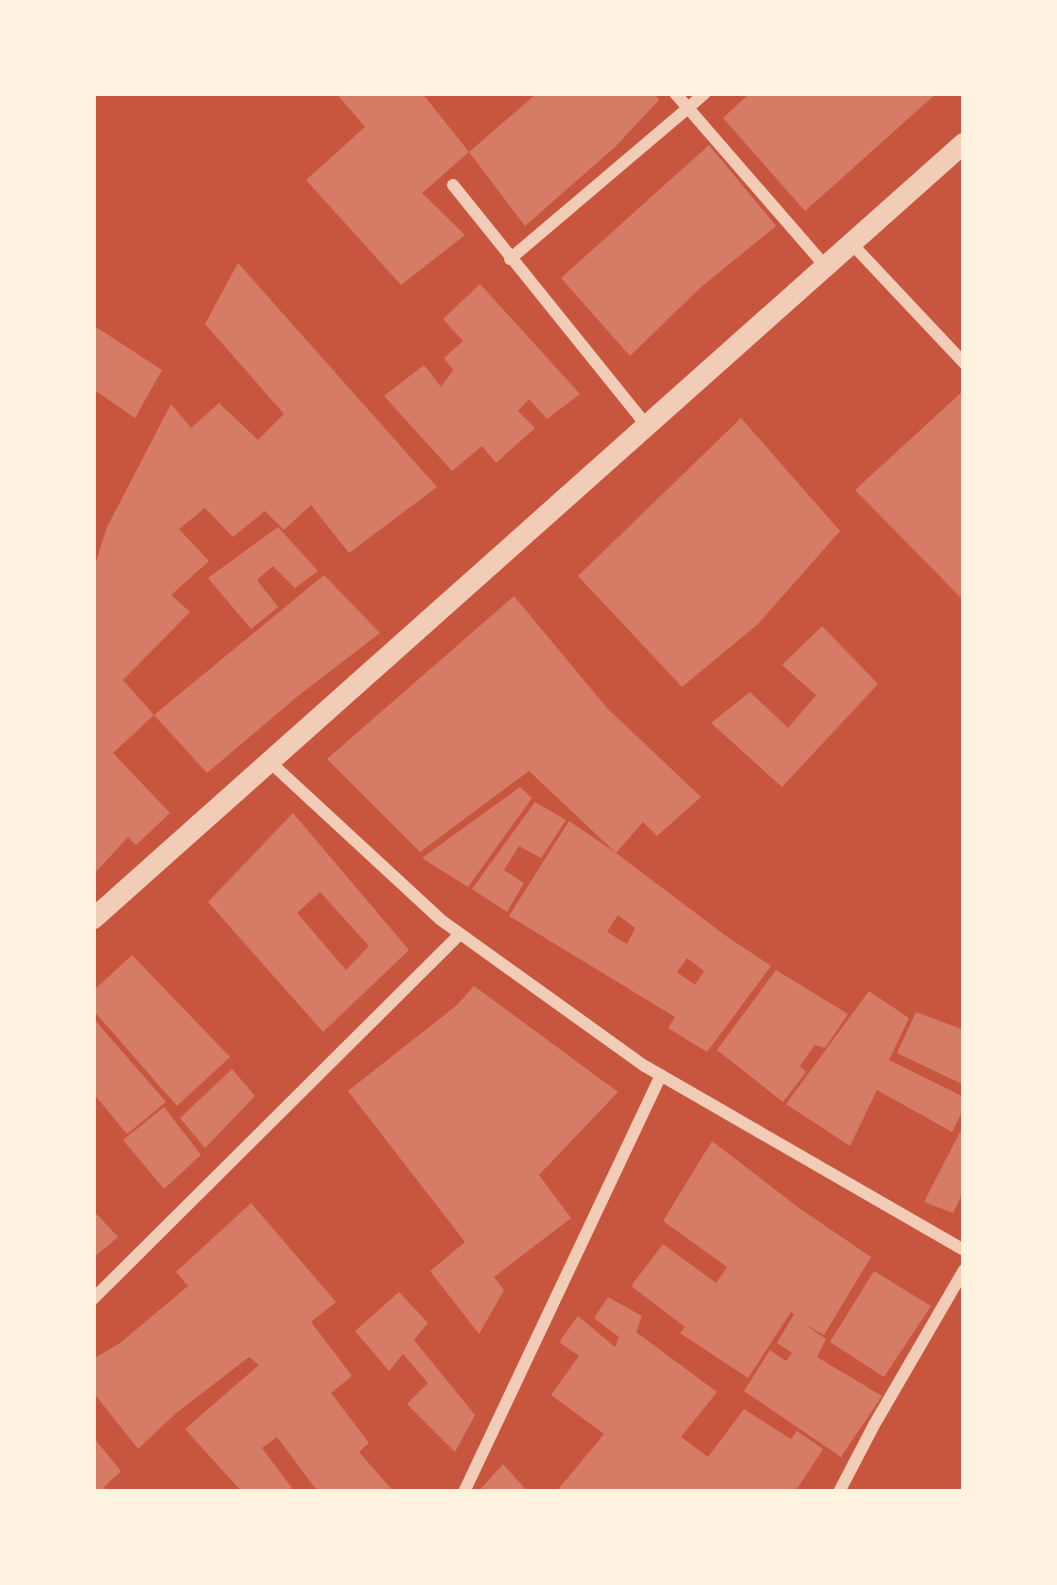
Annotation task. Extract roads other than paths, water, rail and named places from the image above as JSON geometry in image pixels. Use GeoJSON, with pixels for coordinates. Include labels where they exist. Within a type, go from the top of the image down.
{"type":"FeatureCollection","features":[{"type":"Feature","properties":{"kind":"street"},"geometry":{"type":"LineString","coordinates":[[675,93],[826,267]]}},
{"type":"Feature","properties":{"kind":"street"},"geometry":{"type":"LineString","coordinates":[[511,259],[705,93]]}},
{"type":"Feature","properties":{"kind":"street"},"geometry":{"type":"LineString","coordinates":[[93,919],[964,143]]}},
{"type":"Feature","properties":{"kind":"street"},"geometry":{"type":"LineString","coordinates":[[453,185],[647,426]]}},
{"type":"Feature","properties":{"kind":"street"},"geometry":{"type":"LineString","coordinates":[[852,244],[964,363]]}},
{"type":"Feature","properties":{"kind":"street"},"geometry":{"type":"LineString","coordinates":[[270,762],[441,920],[661,1076],[964,1250]]}},
{"type":"Feature","properties":{"kind":"street"},"geometry":{"type":"LineString","coordinates":[[93,1299],[460,934]]}},
{"type":"Feature","properties":{"kind":"street"},"geometry":{"type":"LineString","coordinates":[[464,1492],[661,1076]]}},
{"type":"Feature","properties":{"kind":"street"},"geometry":{"type":"LineString","coordinates":[[839,1492],[964,1270]]}}]}
